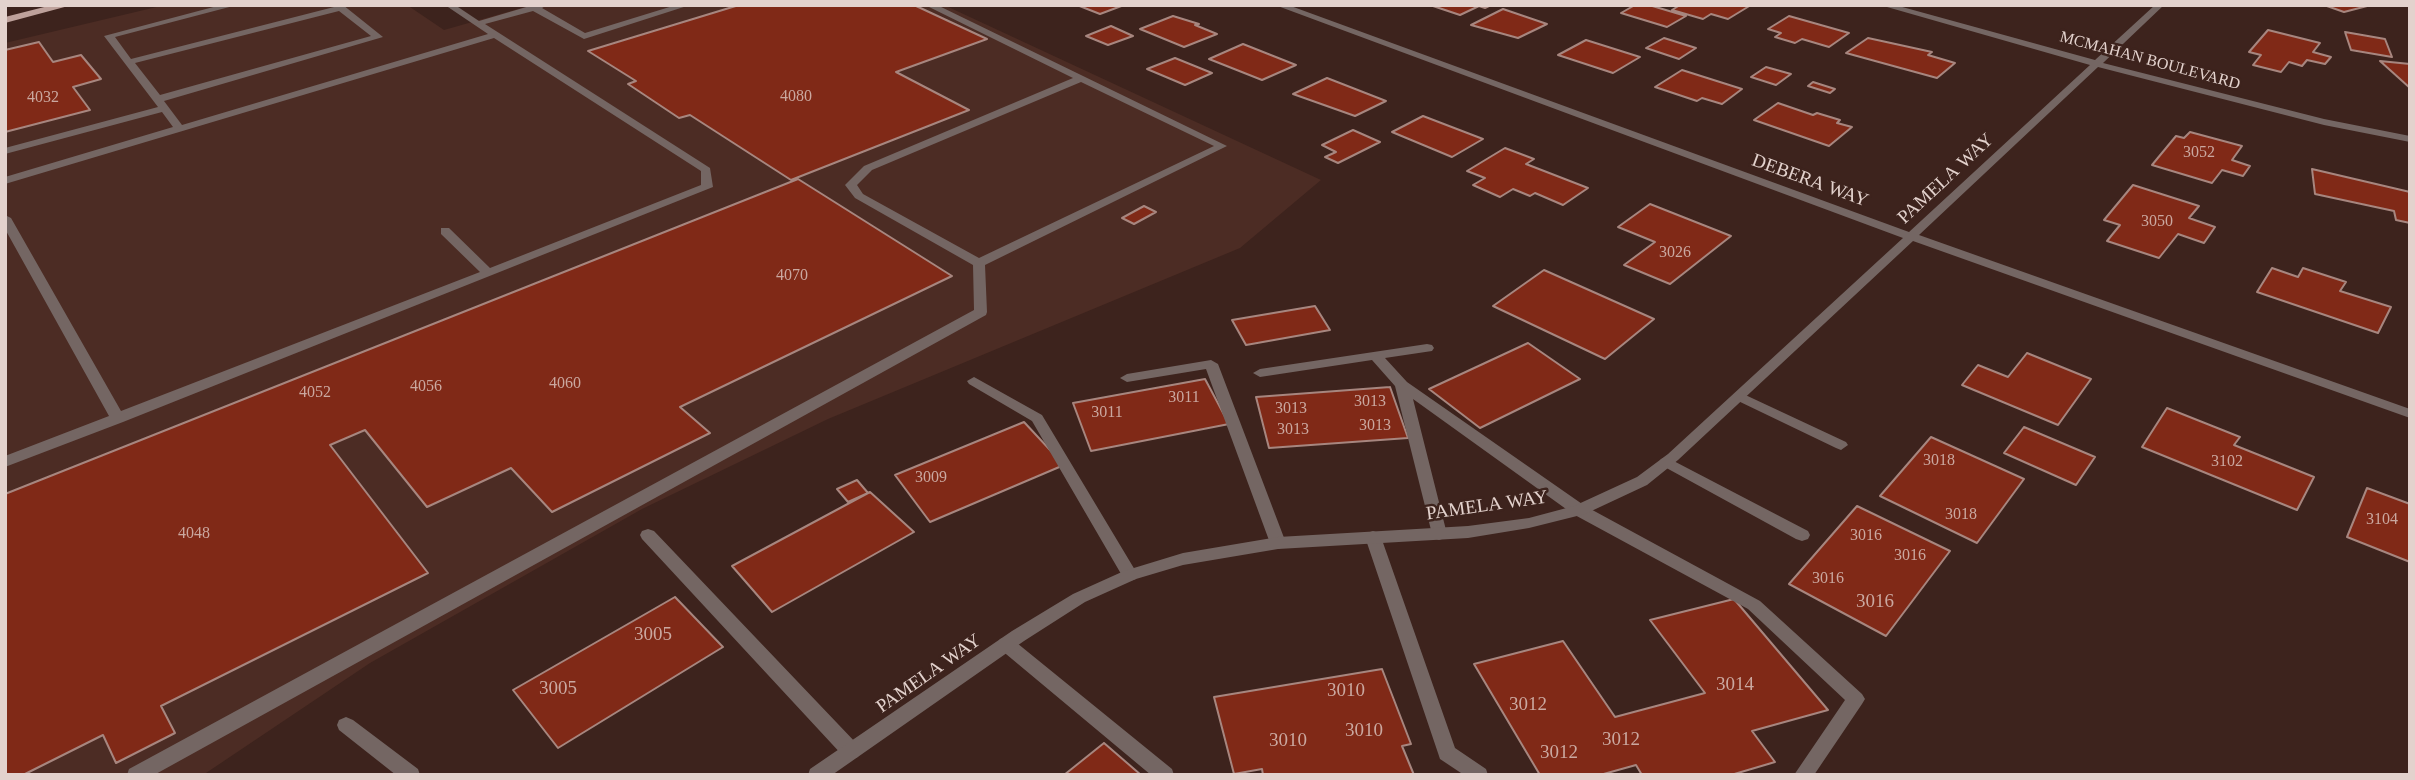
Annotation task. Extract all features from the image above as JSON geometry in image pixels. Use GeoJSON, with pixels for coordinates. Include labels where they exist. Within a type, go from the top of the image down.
{"type":"FeatureCollection","features":[{"type":"Feature","properties":{"kind":"main road"},"geometry":{"type":"LineString","coordinates":[[5,20],[67,5]]}},
{"type":"Feature","properties":{"kind":"street"},"geometry":{"type":"LineString","coordinates":[[180,129],[109,36],[233,5]]}},
{"type":"Feature","properties":{"kind":"street"},"geometry":{"type":"LineString","coordinates":[[5,462],[706,187],[706,170],[449,5]]}},
{"type":"Feature","properties":{"kind":"street"},"geometry":{"type":"LineString","coordinates":[[477,24],[539,6],[584,36],[686,5]]}},
{"type":"Feature","properties":{"kind":"street"},"geometry":{"type":"LineString","coordinates":[[929,5],[1222,146],[979,263]]}},
{"type":"Feature","properties":{"kind":"street","name":"DEBERA WAY"},"geometry":{"type":"LineString","coordinates":[[1279,5],[1912,237],[2410,414]]}},
{"type":"Feature","properties":{"kind":"street","name":"MCMAHAN BOULEVARD"},"geometry":{"type":"LineString","coordinates":[[1884,5],[2097,64],[2325,122],[2410,139]]}},
{"type":"Feature","properties":{"kind":"street","name":"PAMELA WAY"},"geometry":{"type":"LineString","coordinates":[[817,775],[1006,644],[1079,598],[1130,575],[1183,559],[1278,543],[1439,534],[1529,523],[1579,510],[1642,481],[1739,396],[2160,5]]}},
{"type":"Feature","properties":{"kind":"street"},"geometry":{"type":"LineString","coordinates":[[5,151],[378,37],[339,7],[129,62]]}},
{"type":"Feature","properties":{"kind":"street"},"geometry":{"type":"LineString","coordinates":[[5,181],[495,35]]}},
{"type":"Feature","properties":{"kind":"street"},"geometry":{"type":"LineString","coordinates":[[979,263],[859,196],[852,185],[868,168],[1079,79]]}},
{"type":"Feature","properties":{"kind":"street"},"geometry":{"type":"LineString","coordinates":[[5,218],[118,419]]}},
{"type":"Feature","properties":{"kind":"street"},"geometry":{"type":"LineString","coordinates":[[445,231],[488,273]]}},
{"type":"Feature","properties":{"kind":"street"},"geometry":{"type":"LineString","coordinates":[[136,775],[981,312],[979,263]]}},
{"type":"Feature","properties":{"kind":"street"},"geometry":{"type":"LineString","coordinates":[[1260,373],[1427,348]]}},
{"type":"Feature","properties":{"kind":"street"},"geometry":{"type":"LineString","coordinates":[[1376,356],[1402,386],[1579,510],[1754,605],[1856,699],[1803,775]]}},
{"type":"Feature","properties":{"kind":"street"},"geometry":{"type":"LineString","coordinates":[[1127,378],[1211,364],[1278,543]]}},
{"type":"Feature","properties":{"kind":"street"},"geometry":{"type":"LineString","coordinates":[[974,381],[1037,418],[1130,575]]}},
{"type":"Feature","properties":{"kind":"street"},"geometry":{"type":"LineString","coordinates":[[1402,386],[1439,534]]}},
{"type":"Feature","properties":{"kind":"street"},"geometry":{"type":"LineString","coordinates":[[1739,396],[1841,445]]}},
{"type":"Feature","properties":{"kind":"street"},"geometry":{"type":"LineString","coordinates":[[1666,462],[1802,536]]}},
{"type":"Feature","properties":{"kind":"street"},"geometry":{"type":"LineString","coordinates":[[648,535],[851,751]]}},
{"type":"Feature","properties":{"kind":"street"},"geometry":{"type":"LineString","coordinates":[[1373,537],[1447,753],[1479,775]]}},
{"type":"Feature","properties":{"kind":"street"},"geometry":{"type":"LineString","coordinates":[[1006,644],[1165,775]]}},
{"type":"Feature","properties":{"kind":"street"},"geometry":{"type":"LineString","coordinates":[[346,725],[411,775]]}},
{"type":"Feature","properties":{"kind":"shaded area"},"geometry":{"type":"Polygon","coordinates":[[[165,5],[407,5],[444,30],[532,5],[944,5],[1321,180],[1240,248],[828,419],[642,509],[370,663],[203,775],[5,775],[5,43],[165,5]]]}},
{"type":"Feature","properties":{"kind":"building"},"geometry":{"type":"Polygon","coordinates":[[[739,5],[914,5],[987,39],[896,72],[969,110],[791,180],[690,115],[679,118],[628,84],[636,81],[588,51],[739,5]]]}},
{"type":"Feature","properties":{"kind":"building"},"geometry":{"type":"Polygon","coordinates":[[[1077,5],[1124,5],[1100,14],[1077,5]]]}},
{"type":"Feature","properties":{"kind":"building"},"geometry":{"type":"Polygon","coordinates":[[[1430,5],[1491,5],[1485,8],[1479,6],[1460,15],[1430,5]]]}},
{"type":"Feature","properties":{"kind":"building"},"geometry":{"type":"Polygon","coordinates":[[[1635,5],[1649,5],[1686,16],[1667,27],[1621,13],[1635,5]]]}},
{"type":"Feature","properties":{"kind":"building"},"geometry":{"type":"Polygon","coordinates":[[[1680,5],[1751,5],[1728,19],[1711,14],[1703,19],[1672,10],[1680,5]]]}},
{"type":"Feature","properties":{"kind":"building"},"geometry":{"type":"Polygon","coordinates":[[[2324,5],[2371,5],[2344,12],[2324,5]]]}},
{"type":"Feature","properties":{"kind":"building"},"geometry":{"type":"Polygon","coordinates":[[[1503,9],[1547,24],[1518,38],[1471,25],[1503,9]]]}},
{"type":"Feature","properties":{"kind":"building"},"geometry":{"type":"Polygon","coordinates":[[[1173,16],[1199,24],[1195,25],[1217,34],[1184,47],[1140,29],[1173,16]]]}},
{"type":"Feature","properties":{"kind":"building"},"geometry":{"type":"Polygon","coordinates":[[[1789,16],[1849,33],[1829,47],[1802,39],[1795,43],[1775,37],[1781,33],[1768,29],[1789,16]]]}},
{"type":"Feature","properties":{"kind":"building"},"geometry":{"type":"Polygon","coordinates":[[[1111,26],[1133,36],[1108,45],[1086,36],[1111,26]]]}},
{"type":"Feature","properties":{"kind":"building"},"geometry":{"type":"Polygon","coordinates":[[[2268,30],[2320,43],[2313,52],[2331,57],[2325,64],[2307,60],[2302,66],[2289,62],[2281,72],[2253,65],[2261,55],[2249,52],[2268,30]]]}},
{"type":"Feature","properties":{"kind":"building"},"geometry":{"type":"Polygon","coordinates":[[[2345,32],[2385,39],[2392,57],[2351,50],[2345,32]]]}},
{"type":"Feature","properties":{"kind":"building"},"geometry":{"type":"Polygon","coordinates":[[[1664,38],[1696,48],[1679,59],[1646,48],[1664,38]]]}},
{"type":"Feature","properties":{"kind":"building"},"geometry":{"type":"Polygon","coordinates":[[[1868,38],[1932,52],[1928,55],[1955,63],[1937,78],[1846,53],[1868,38]]]}},
{"type":"Feature","properties":{"kind":"building"},"geometry":{"type":"Polygon","coordinates":[[[1586,40],[1640,57],[1613,73],[1558,55],[1586,40]]]}},
{"type":"Feature","properties":{"kind":"building"},"geometry":{"type":"Polygon","coordinates":[[[39,42],[53,62],[81,55],[101,79],[73,87],[90,110],[5,132],[5,50],[39,42]]]}},
{"type":"Feature","properties":{"kind":"building"},"geometry":{"type":"Polygon","coordinates":[[[1243,44],[1296,65],[1262,80],[1209,59],[1243,44]]]}},
{"type":"Feature","properties":{"kind":"building"},"geometry":{"type":"Polygon","coordinates":[[[1175,58],[1212,73],[1185,85],[1147,69],[1175,58]]]}},
{"type":"Feature","properties":{"kind":"building"},"geometry":{"type":"Polygon","coordinates":[[[2380,61],[2410,64],[2410,88],[2380,61]]]}},
{"type":"Feature","properties":{"kind":"building"},"geometry":{"type":"Polygon","coordinates":[[[1766,67],[1791,74],[1776,85],[1751,77],[1766,67]]]}},
{"type":"Feature","properties":{"kind":"building"},"geometry":{"type":"Polygon","coordinates":[[[1682,70],[1742,89],[1722,104],[1702,98],[1697,101],[1655,87],[1682,70]]]}},
{"type":"Feature","properties":{"kind":"building"},"geometry":{"type":"Polygon","coordinates":[[[1327,78],[1386,101],[1355,116],[1293,94],[1327,78]]]}},
{"type":"Feature","properties":{"kind":"building"},"geometry":{"type":"Polygon","coordinates":[[[1813,82],[1835,89],[1830,93],[1808,86],[1813,82]]]}},
{"type":"Feature","properties":{"kind":"building"},"geometry":{"type":"Polygon","coordinates":[[[1778,103],[1813,115],[1817,113],[1840,120],[1837,123],[1852,127],[1829,146],[1754,120],[1778,103]]]}},
{"type":"Feature","properties":{"kind":"building"},"geometry":{"type":"Polygon","coordinates":[[[1423,116],[1483,139],[1452,157],[1392,132],[1423,116]]]}},
{"type":"Feature","properties":{"kind":"building"},"geometry":{"type":"Polygon","coordinates":[[[1353,130],[1380,142],[1338,163],[1325,157],[1336,152],[1322,145],[1353,130]]]}},
{"type":"Feature","properties":{"kind":"building"},"geometry":{"type":"Polygon","coordinates":[[[2190,132],[2242,146],[2232,160],[2250,166],[2243,176],[2222,170],[2212,183],[2152,165],[2176,136],[2184,138],[2190,132]]]}},
{"type":"Feature","properties":{"kind":"building"},"geometry":{"type":"Polygon","coordinates":[[[1505,148],[1534,159],[1526,164],[1588,188],[1563,205],[1535,193],[1530,196],[1513,189],[1500,197],[1473,185],[1485,178],[1467,171],[1505,148]]]}},
{"type":"Feature","properties":{"kind":"building"},"geometry":{"type":"Polygon","coordinates":[[[2312,169],[2410,192],[2410,223],[2396,220],[2394,211],[2315,194],[2312,169]]]}},
{"type":"Feature","properties":{"kind":"building"},"geometry":{"type":"Polygon","coordinates":[[[798,179],[952,276],[680,407],[710,433],[552,512],[511,468],[427,507],[365,430],[330,445],[428,573],[161,706],[175,733],[116,763],[103,735],[23,775],[5,775],[5,494],[798,179]]]}},
{"type":"Feature","properties":{"kind":"building"},"geometry":{"type":"Polygon","coordinates":[[[2133,185],[2199,206],[2189,218],[2215,227],[2204,243],[2178,234],[2159,258],[2107,241],[2120,225],[2104,220],[2133,185]]]}},
{"type":"Feature","properties":{"kind":"building"},"geometry":{"type":"Polygon","coordinates":[[[1650,204],[1731,236],[1670,284],[1624,265],[1655,242],[1618,227],[1650,204]]]}},
{"type":"Feature","properties":{"kind":"building"},"geometry":{"type":"Polygon","coordinates":[[[1144,206],[1156,212],[1134,224],[1122,218],[1144,206]]]}},
{"type":"Feature","properties":{"kind":"building"},"geometry":{"type":"Polygon","coordinates":[[[2272,268],[2298,277],[2303,268],[2346,282],[2340,291],[2391,307],[2378,333],[2257,292],[2272,268]]]}},
{"type":"Feature","properties":{"kind":"building"},"geometry":{"type":"Polygon","coordinates":[[[1544,270],[1654,319],[1605,359],[1493,306],[1544,270]]]}},
{"type":"Feature","properties":{"kind":"building"},"geometry":{"type":"Polygon","coordinates":[[[1315,306],[1330,330],[1246,345],[1232,320],[1315,306]]]}},
{"type":"Feature","properties":{"kind":"building"},"geometry":{"type":"Polygon","coordinates":[[[1528,343],[1580,379],[1480,428],[1429,389],[1528,343]]]}},
{"type":"Feature","properties":{"kind":"building"},"geometry":{"type":"Polygon","coordinates":[[[2027,353],[2091,379],[2058,425],[1962,385],[1978,365],[2008,377],[2027,353]]]}},
{"type":"Feature","properties":{"kind":"building"},"geometry":{"type":"Polygon","coordinates":[[[1205,379],[1229,424],[1091,451],[1073,403],[1205,379]]]}},
{"type":"Feature","properties":{"kind":"building"},"geometry":{"type":"Polygon","coordinates":[[[1390,387],[1408,438],[1269,448],[1256,397],[1390,387]]]}},
{"type":"Feature","properties":{"kind":"building"},"geometry":{"type":"Polygon","coordinates":[[[2167,408],[2240,437],[2234,445],[2314,477],[2297,510],[2142,447],[2167,408]]]}},
{"type":"Feature","properties":{"kind":"building"},"geometry":{"type":"Polygon","coordinates":[[[1024,422],[1064,465],[930,522],[895,475],[1024,422]]]}},
{"type":"Feature","properties":{"kind":"building"},"geometry":{"type":"Polygon","coordinates":[[[2024,427],[2095,457],[2076,485],[2004,453],[2024,427]]]}},
{"type":"Feature","properties":{"kind":"building"},"geometry":{"type":"Polygon","coordinates":[[[1931,437],[2024,479],[1977,543],[1880,496],[1931,437]]]}},
{"type":"Feature","properties":{"kind":"building"},"geometry":{"type":"Polygon","coordinates":[[[857,480],[868,493],[848,502],[837,489],[857,480]]]}},
{"type":"Feature","properties":{"kind":"building"},"geometry":{"type":"Polygon","coordinates":[[[2367,488],[2410,504],[2410,562],[2347,537],[2367,488]]]}},
{"type":"Feature","properties":{"kind":"building"},"geometry":{"type":"Polygon","coordinates":[[[870,492],[914,532],[772,612],[732,566],[870,492]]]}},
{"type":"Feature","properties":{"kind":"building"},"geometry":{"type":"Polygon","coordinates":[[[1857,506],[1950,551],[1886,636],[1789,584],[1857,506]]]}},
{"type":"Feature","properties":{"kind":"building"},"geometry":{"type":"Polygon","coordinates":[[[675,597],[723,647],[558,748],[513,690],[675,597]]]}},
{"type":"Feature","properties":{"kind":"building"},"geometry":{"type":"Polygon","coordinates":[[[1734,599],[1828,710],[1752,731],[1775,762],[1731,775],[1642,775],[1636,765],[1600,775],[1540,775],[1474,664],[1563,641],[1615,717],[1705,693],[1650,620],[1734,599]]]}},
{"type":"Feature","properties":{"kind":"building"},"geometry":{"type":"Polygon","coordinates":[[[1382,669],[1411,744],[1402,746],[1414,775],[1263,775],[1262,769],[1234,774],[1214,697],[1382,669]]]}},
{"type":"Feature","properties":{"kind":"building"},"geometry":{"type":"Polygon","coordinates":[[[1104,743],[1141,775],[1064,775],[1104,743]]]}}]}
